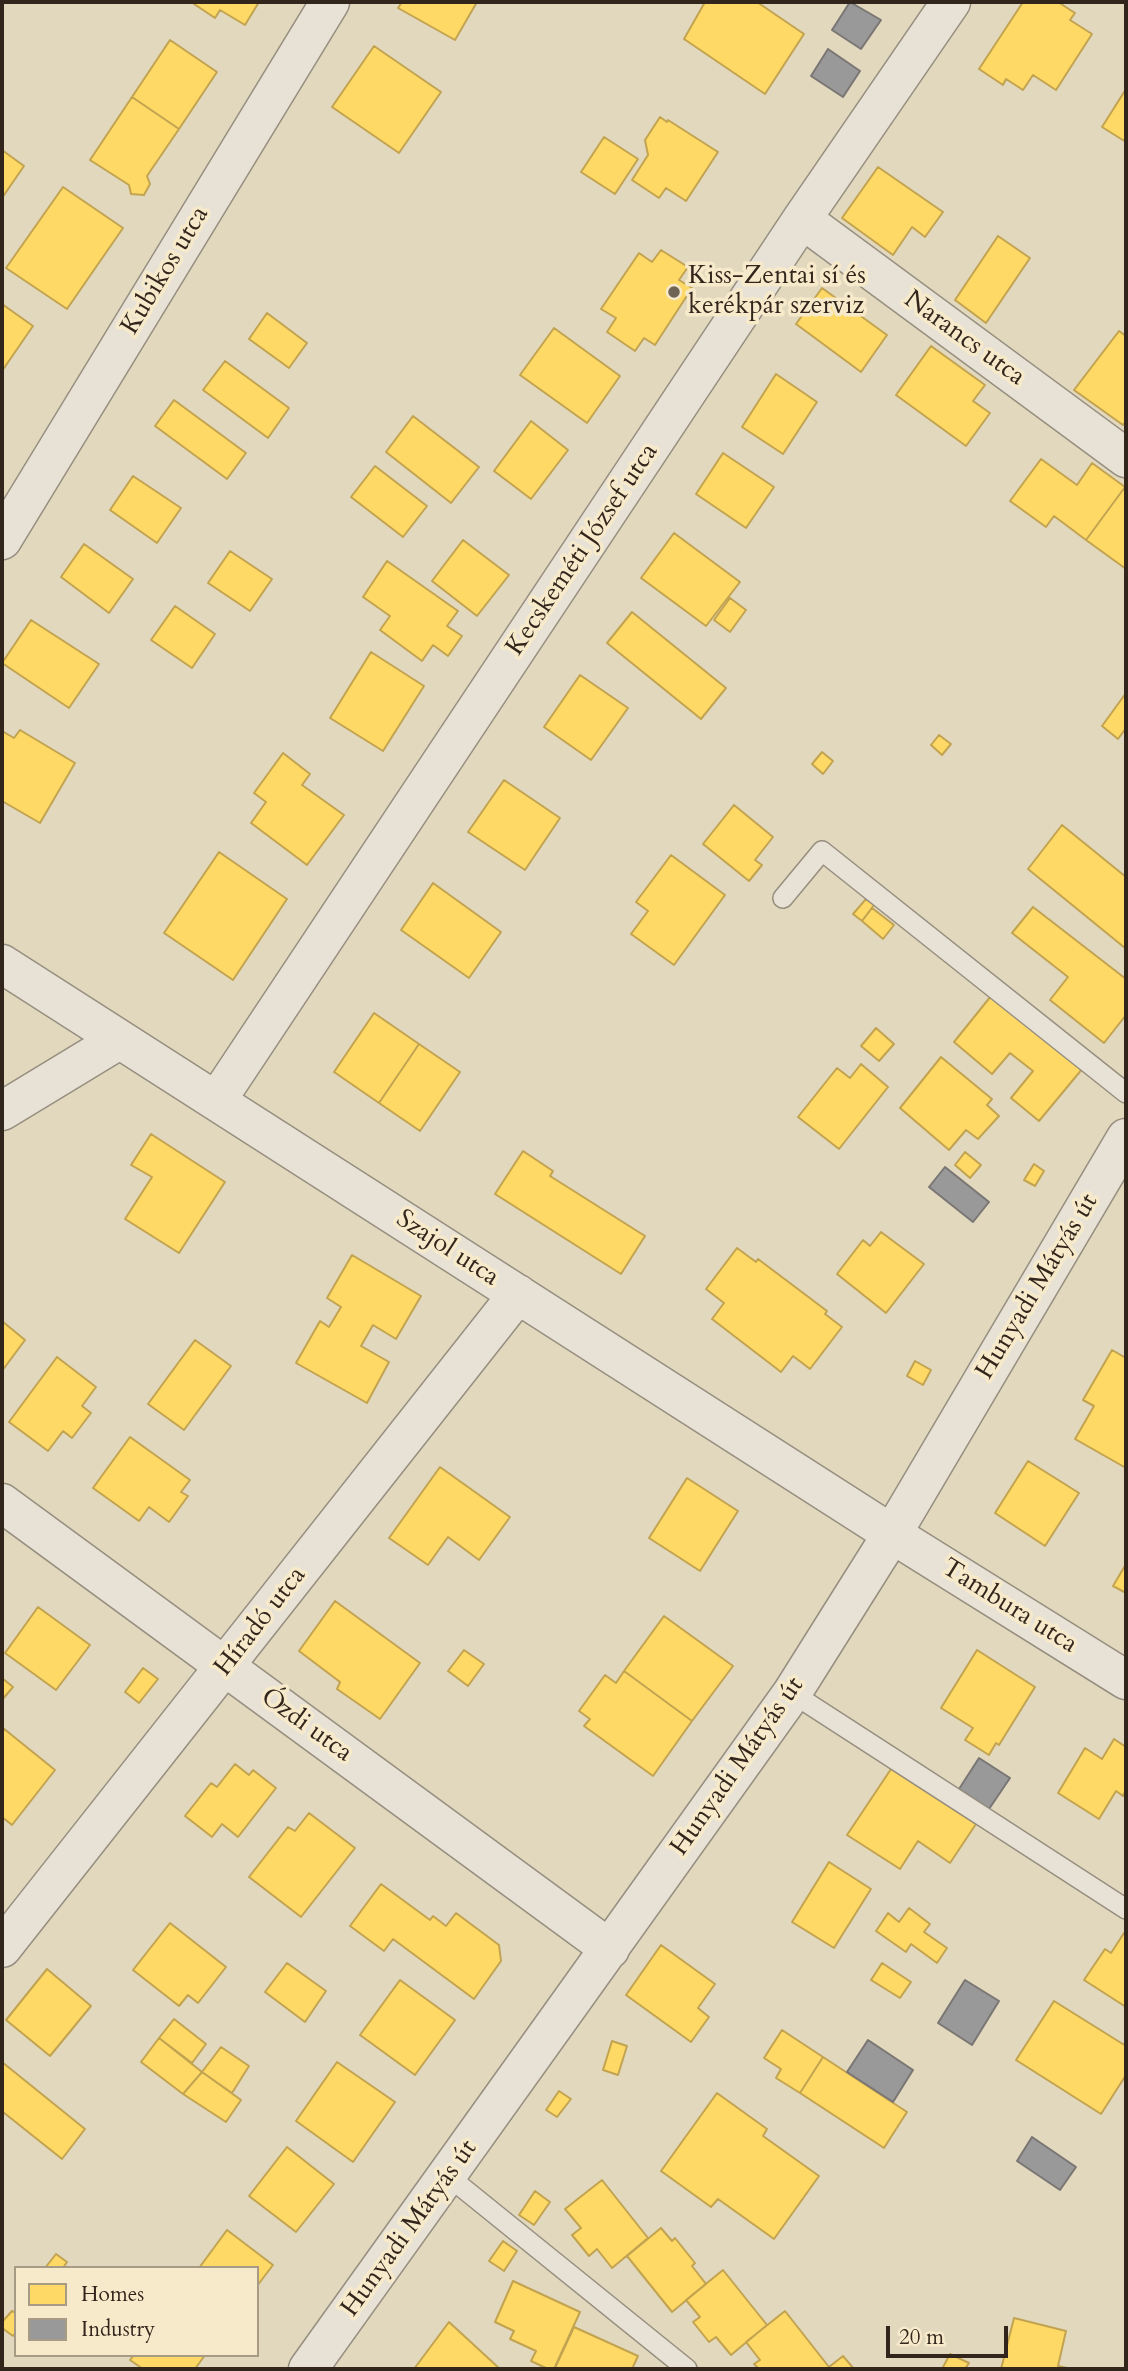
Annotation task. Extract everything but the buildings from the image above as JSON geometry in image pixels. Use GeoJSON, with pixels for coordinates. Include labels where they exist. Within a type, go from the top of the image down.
{"type":"FeatureCollection","features":[{"type":"Feature","properties":{"kind":"street","name":"Kubikos utca"},"geometry":{"type":"LineString","coordinates":[[2,540],[330,2]]}},
{"type":"Feature","properties":{"kind":"street","name":"Kecskeméti József utca"},"geometry":{"type":"LineString","coordinates":[[218,1100],[802,219],[951,2]]}},
{"type":"Feature","properties":{"kind":"street","name":"Narancs utca"},"geometry":{"type":"LineString","coordinates":[[802,219],[1126,458]]}},
{"type":"Feature","properties":{"kind":"street","name":"Szajol utca"},"geometry":{"type":"LineString","coordinates":[[2,964],[892,1534]]}},
{"type":"Feature","properties":{"kind":"street"},"geometry":{"type":"LineString","coordinates":[[2,1111],[119,1040]]}},
{"type":"Feature","properties":{"kind":"street","name":"Hunyadi Mátyás út"},"geometry":{"type":"LineString","coordinates":[[309,2369],[792,1693],[1122,1157]]}},
{"type":"Feature","properties":{"kind":"street","name":"Híradó utca"},"geometry":{"type":"LineString","coordinates":[[2,1948],[518,1294]]}},
{"type":"Feature","properties":{"kind":"street","name":"Ózdi utca"},"geometry":{"type":"LineString","coordinates":[[2,1503],[610,1949]]}},
{"type":"Feature","properties":{"kind":"street","name":"Tambura utca"},"geometry":{"type":"LineString","coordinates":[[892,1534],[1126,1680]]}},
{"type":"Feature","properties":{"kind":"lane"},"geometry":{"type":"LineString","coordinates":[[783,898],[822,851],[1126,1093]]}},
{"type":"Feature","properties":{"kind":"lane"},"geometry":{"type":"LineString","coordinates":[[792,1693],[1126,1909]]}},
{"type":"Feature","properties":{"kind":"lane"},"geometry":{"type":"LineString","coordinates":[[449,2176],[687,2369]]}},
{"type":"Feature","properties":{"kind":"place","name":"Kiss-Zentai sí és kerékpár szerviz"},"geometry":{"type":"Point","coordinates":[674,292]}}]}
